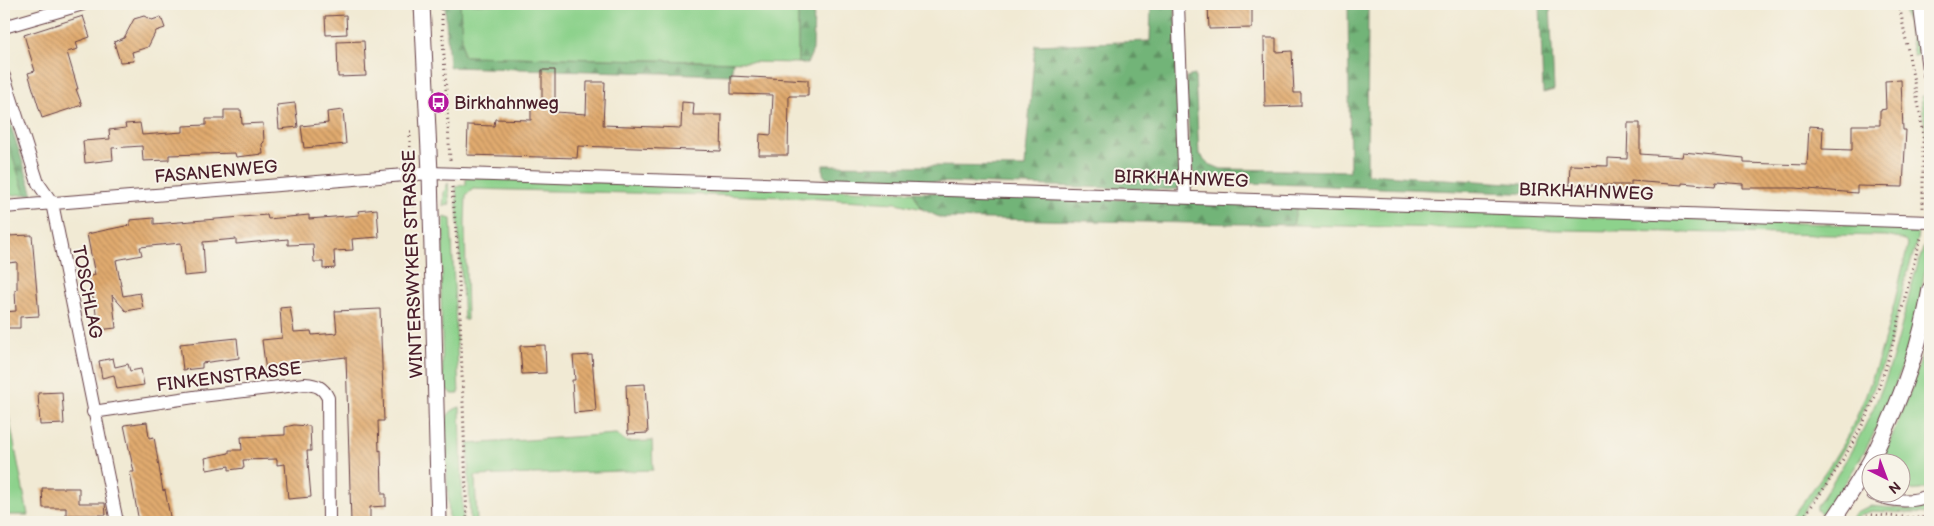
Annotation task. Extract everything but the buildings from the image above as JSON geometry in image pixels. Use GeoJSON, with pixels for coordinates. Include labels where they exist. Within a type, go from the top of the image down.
{"type":"FeatureCollection","features":[{"type":"Feature","properties":{"kind":"street"},"geometry":{"type":"LineString","coordinates":[[4,27],[83,4]]}},
{"type":"Feature","properties":{"kind":"street","name":"WINTERSWYKER STRASSE"},"geometry":{"type":"LineString","coordinates":[[422,4],[430,173],[439,522]]}},
{"type":"Feature","properties":{"kind":"street"},"geometry":{"type":"LineString","coordinates":[[1178,4],[1185,196]]}},
{"type":"Feature","properties":{"kind":"street"},"geometry":{"type":"LineString","coordinates":[[1921,4],[1930,73]]}},
{"type":"Feature","properties":{"kind":"street","name":"TOSCHLAG"},"geometry":{"type":"LineString","coordinates":[[4,76],[38,183],[52,203],[93,412],[117,522]]}},
{"type":"Feature","properties":{"kind":"street","name":"BIRKHAHNWEG"},"geometry":{"type":"LineString","coordinates":[[430,173],[1927,216]]}},
{"type":"Feature","properties":{"kind":"street","name":"FASANENWEG"},"geometry":{"type":"LineString","coordinates":[[4,207],[430,173]]}},
{"type":"Feature","properties":{"kind":"street"},"geometry":{"type":"LineString","coordinates":[[1832,522],[1878,447],[1894,410],[1913,359],[1930,289]]}},
{"type":"Feature","properties":{"kind":"street","name":"FINKENSTRASSE"},"geometry":{"type":"LineString","coordinates":[[93,412],[201,396],[305,384],[316,385],[324,390],[328,398],[329,522]]}},
{"type":"Feature","properties":{"kind":"street"},"geometry":{"type":"LineString","coordinates":[[1856,485],[1862,488]]}},
{"type":"Feature","properties":{"kind":"street"},"geometry":{"type":"LineString","coordinates":[[1912,500],[1921,500],[1930,495]]}},
{"type":"Feature","properties":{"kind":"path"},"geometry":{"type":"LineString","coordinates":[[441,4],[451,174],[458,253],[467,522]]}},
{"type":"Feature","properties":{"kind":"path"},"geometry":{"type":"LineString","coordinates":[[1900,4],[1920,113],[1927,216]]}},
{"type":"Feature","properties":{"kind":"path"},"geometry":{"type":"LineString","coordinates":[[404,164],[410,157],[410,132]]}},
{"type":"Feature","properties":{"kind":"path"},"geometry":{"type":"LineString","coordinates":[[388,175],[390,185],[399,186],[411,198],[414,206],[414,215]]}},
{"type":"Feature","properties":{"kind":"path"},"geometry":{"type":"LineString","coordinates":[[1800,522],[1843,459],[1874,400],[1895,336],[1921,238]]}},
{"type":"Feature","properties":{"kind":"path"},"geometry":{"type":"LineString","coordinates":[[1859,522],[1866,516],[1871,515],[1930,517]]}},
{"type":"Feature","properties":{"kind":"green space"},"geometry":{"type":"Polygon","coordinates":[[[445,4],[460,4],[463,56],[733,62],[731,75],[449,67],[445,4]]]}},
{"type":"Feature","properties":{"kind":"green space"},"geometry":{"type":"Polygon","coordinates":[[[460,4],[798,4],[798,63],[462,56],[460,4]]]}},
{"type":"Feature","properties":{"kind":"green space"},"geometry":{"type":"Polygon","coordinates":[[[798,4],[814,4],[813,50],[807,64],[798,63],[798,4]]]}},
{"type":"Feature","properties":{"kind":"green space"},"geometry":{"type":"Polygon","coordinates":[[[1151,4],[1175,4],[1181,183],[1178,189],[826,178],[823,174],[823,165],[1025,167],[1035,45],[1150,41],[1151,4]]]}},
{"type":"Feature","properties":{"kind":"green space"},"geometry":{"type":"Polygon","coordinates":[[[1348,4],[1368,4],[1367,174],[1540,185],[1539,194],[1196,181],[1190,160],[1186,77],[1195,75],[1199,154],[1209,164],[1221,169],[1350,171],[1348,4]]]}},
{"type":"Feature","properties":{"kind":"green space"},"geometry":{"type":"Polygon","coordinates":[[[1540,4],[1550,4],[1554,90],[1543,93],[1540,4]]]}},
{"type":"Feature","properties":{"kind":"green space"},"geometry":{"type":"Polygon","coordinates":[[[1903,4],[1913,4],[1919,55],[1914,56],[1903,4]]]}},
{"type":"Feature","properties":{"kind":"green space"},"geometry":{"type":"Polygon","coordinates":[[[1921,96],[1926,96],[1930,142],[1927,143],[1921,96]]]}},
{"type":"Feature","properties":{"kind":"green space"},"geometry":{"type":"Polygon","coordinates":[[[4,104],[33,194],[25,194],[4,130],[4,104]]]}},
{"type":"Feature","properties":{"kind":"green space"},"geometry":{"type":"Polygon","coordinates":[[[4,130],[25,194],[4,196],[4,130]]]}},
{"type":"Feature","properties":{"kind":"green space"},"geometry":{"type":"Polygon","coordinates":[[[466,177],[913,192],[922,209],[897,203],[788,197],[473,189],[466,195],[467,320],[464,320],[456,187],[466,184],[466,177]]]}},
{"type":"Feature","properties":{"kind":"green space"},"geometry":{"type":"Polygon","coordinates":[[[448,183],[450,204],[443,207],[444,192],[448,183]]]}},
{"type":"Feature","properties":{"kind":"green space"},"geometry":{"type":"Polygon","coordinates":[[[913,192],[1297,206],[1293,225],[941,218],[922,209],[913,192]]]}},
{"type":"Feature","properties":{"kind":"green space"},"geometry":{"type":"Polygon","coordinates":[[[1297,206],[1859,225],[1918,233],[1895,325],[1870,397],[1849,440],[1824,482],[1796,522],[1789,522],[1841,447],[1864,399],[1880,356],[1892,312],[1908,245],[1905,240],[1886,236],[1293,225],[1297,206]]]}},
{"type":"Feature","properties":{"kind":"green space"},"geometry":{"type":"Polygon","coordinates":[[[444,217],[451,219],[459,394],[452,394],[443,386],[441,297],[444,217]]]}},
{"type":"Feature","properties":{"kind":"green space"},"geometry":{"type":"Polygon","coordinates":[[[1924,246],[1927,250],[1920,299],[1915,323],[1900,372],[1881,419],[1865,451],[1823,515],[1817,510],[1817,506],[1855,444],[1872,412],[1886,378],[1924,246]]]}},
{"type":"Feature","properties":{"kind":"green space"},"geometry":{"type":"Polygon","coordinates":[[[1930,328],[1930,487],[1912,490],[1912,454],[1885,454],[1913,385],[1930,328]]]}},
{"type":"Feature","properties":{"kind":"green space"},"geometry":{"type":"Polygon","coordinates":[[[4,391],[28,515],[4,515],[4,391]]]}},
{"type":"Feature","properties":{"kind":"green space"},"geometry":{"type":"Polygon","coordinates":[[[460,407],[463,522],[449,522],[445,423],[450,413],[460,407]]]}},
{"type":"Feature","properties":{"kind":"green space"},"geometry":{"type":"Polygon","coordinates":[[[616,434],[627,442],[652,441],[653,470],[475,476],[477,522],[470,522],[468,444],[616,434]]]}},
{"type":"Feature","properties":{"kind":"green space"},"geometry":{"type":"Polygon","coordinates":[[[1871,506],[1915,510],[1930,506],[1930,514],[1872,511],[1860,515],[1854,522],[1847,522],[1860,510],[1871,506]]]}},
{"type":"Feature","properties":{"kind":"green space"},"geometry":{"type":"Polygon","coordinates":[[[1874,518],[1908,522],[1864,522],[1874,518]]]}},
{"type":"Feature","properties":{"kind":"place","name":"Birkhahnweg"},"geometry":{"type":"Point","coordinates":[438,103]}}]}
